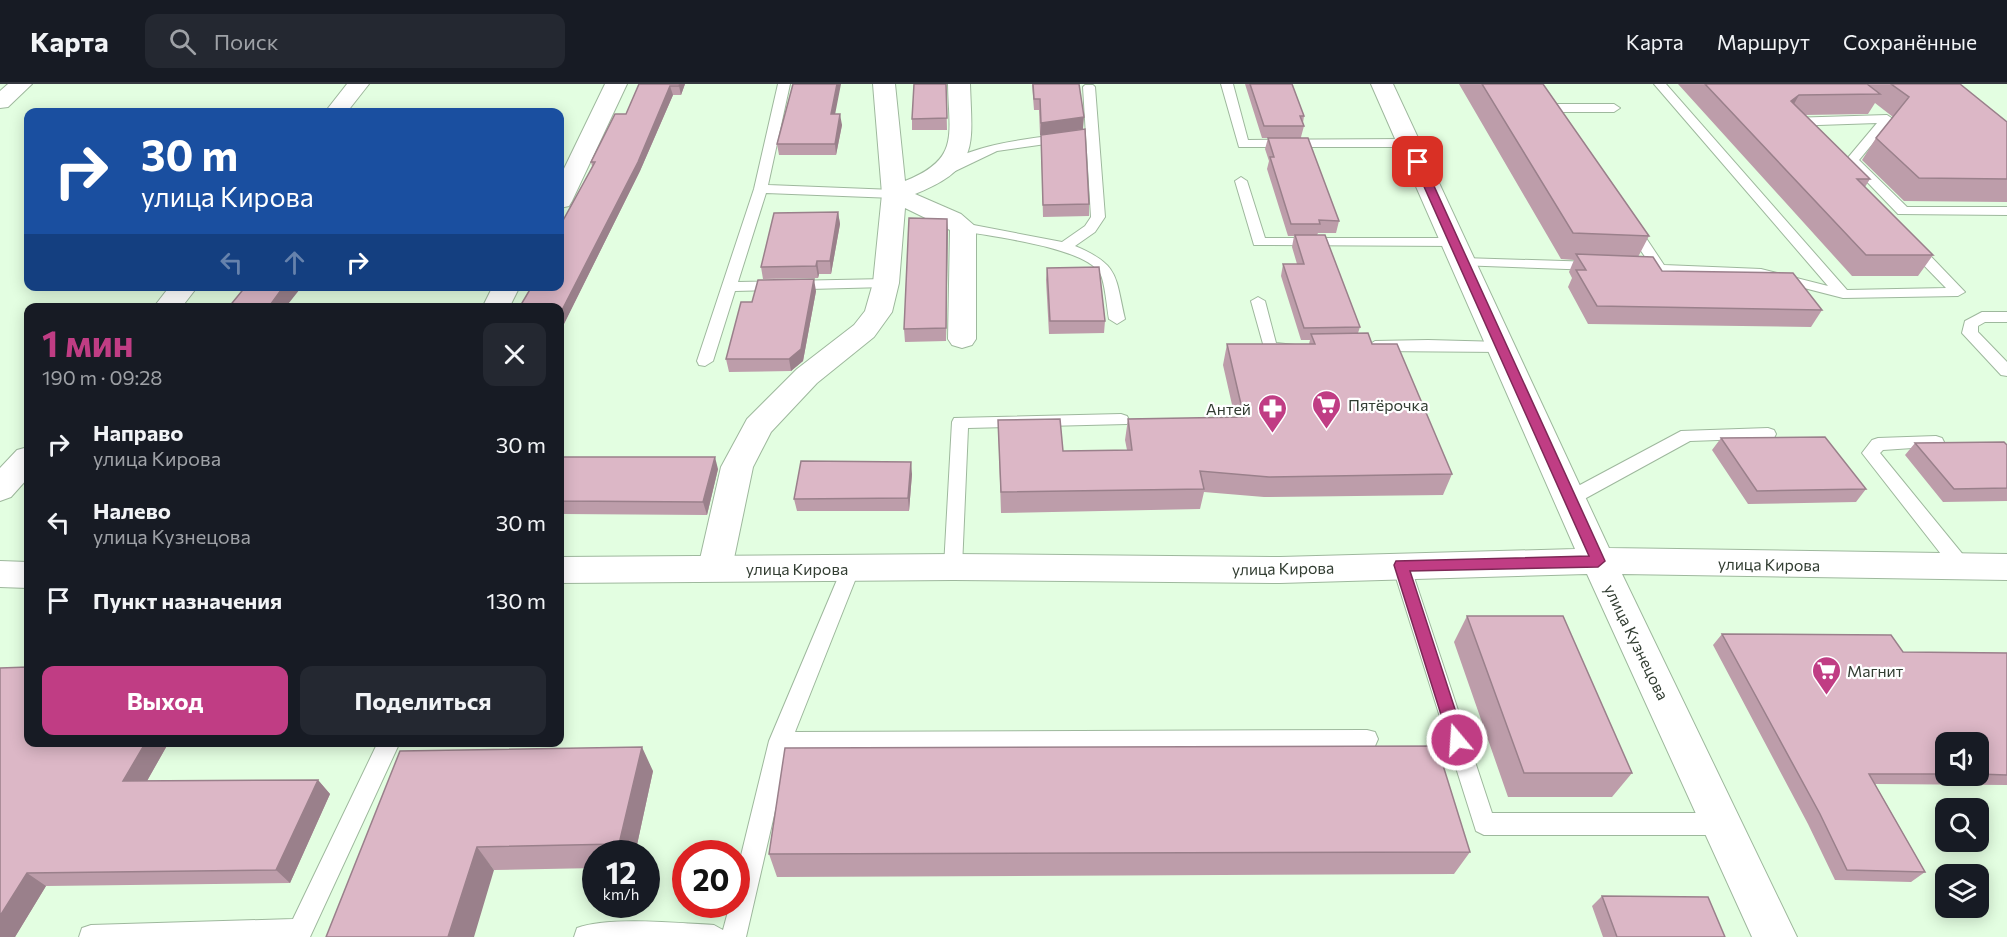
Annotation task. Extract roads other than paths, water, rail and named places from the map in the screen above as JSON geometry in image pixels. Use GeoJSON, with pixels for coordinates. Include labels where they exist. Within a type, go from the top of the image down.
{"type":"FeatureCollection","features":[{"type":"Feature","properties":{"kind":"main road"},"geometry":{"type":"LineString","coordinates":[[0,102],[21,84]]}},
{"type":"Feature","properties":{"kind":"main road"},"geometry":{"type":"LineString","coordinates":[[339,108],[358,84]]}},
{"type":"Feature","properties":{"kind":"main road"},"geometry":{"type":"LineString","coordinates":[[564,193],[616,84]]}},
{"type":"Feature","properties":{"kind":"main road"},"geometry":{"type":"LineString","coordinates":[[715,568],[737,467],[758,426],[807,376],[864,331],[878,312],[886,283],[894,194],[884,84]]}},
{"type":"Feature","properties":{"kind":"main road"},"geometry":{"type":"LineString","coordinates":[[894,194],[944,171],[957,154],[959,84]]}},
{"type":"Feature","properties":{"kind":"main road","name":"улица Кузнецова"},"geometry":{"type":"LineString","coordinates":[[1382,84],[1598,561],[1775,937]]}},
{"type":"Feature","properties":{"kind":"main road"},"geometry":{"type":"LineString","coordinates":[[894,194],[952,219],[963,227],[962,339]]}},
{"type":"Feature","properties":{"kind":"main road"},"geometry":{"type":"LineString","coordinates":[[170,303],[181,291]]}},
{"type":"Feature","properties":{"kind":"main road"},"geometry":{"type":"LineString","coordinates":[[0,489],[24,462]]}},
{"type":"Feature","properties":{"kind":"main road","name":"улица Кирова"},"geometry":{"type":"LineString","coordinates":[[564,570],[952,567],[1280,570],[1598,561],[2007,567]]}},
{"type":"Feature","properties":{"kind":"main road"},"geometry":{"type":"LineString","coordinates":[[0,574],[24,575]]}},
{"type":"Feature","properties":{"kind":"lane"},"geometry":{"type":"LineString","coordinates":[[705,361],[761,189],[784,84]]}},
{"type":"Feature","properties":{"kind":"lane"},"geometry":{"type":"LineString","coordinates":[[1227,84],[1243,144],[1409,143]]}},
{"type":"Feature","properties":{"kind":"lane"},"geometry":{"type":"LineString","coordinates":[[1660,84],[1843,294]]}},
{"type":"Feature","properties":{"kind":"lane"},"geometry":{"type":"LineString","coordinates":[[1065,247],[1090,229],[1098,217],[1089,87]]}},
{"type":"Feature","properties":{"kind":"lane"},"geometry":{"type":"LineString","coordinates":[[1867,105],[1887,119]]}},
{"type":"Feature","properties":{"kind":"lane"},"geometry":{"type":"LineString","coordinates":[[1571,136],[1552,108],[1614,108]]}},
{"type":"Feature","properties":{"kind":"lane"},"geometry":{"type":"LineString","coordinates":[[1804,137],[1788,121],[1887,119]]}},
{"type":"Feature","properties":{"kind":"lane"},"geometry":{"type":"LineString","coordinates":[[1887,119],[1852,160],[1903,211],[2007,211]]}},
{"type":"Feature","properties":{"kind":"lane"},"geometry":{"type":"LineString","coordinates":[[944,171],[977,154],[995,148],[1092,134]]}},
{"type":"Feature","properties":{"kind":"lane"},"geometry":{"type":"LineString","coordinates":[[1241,181],[1259,242],[1459,252],[1619,267],[1761,273],[1843,294],[1958,292],[1902,235]]}},
{"type":"Feature","properties":{"kind":"lane"},"geometry":{"type":"LineString","coordinates":[[761,189],[894,194]]}},
{"type":"Feature","properties":{"kind":"lane"},"geometry":{"type":"LineString","coordinates":[[1622,212],[1660,269]]}},
{"type":"Feature","properties":{"kind":"lane"},"geometry":{"type":"LineString","coordinates":[[963,227],[1065,247],[1089,257],[1107,272],[1117,319]]}},
{"type":"Feature","properties":{"kind":"lane"},"geometry":{"type":"LineString","coordinates":[[730,287],[886,283]]}},
{"type":"Feature","properties":{"kind":"lane"},"geometry":{"type":"LineString","coordinates":[[1258,301],[1270,348],[1304,348]]}},
{"type":"Feature","properties":{"kind":"lane"},"geometry":{"type":"LineString","coordinates":[[2007,317],[1982,316],[1970,324],[1970,333],[2007,371]]}},
{"type":"Feature","properties":{"kind":"lane"},"geometry":{"type":"LineString","coordinates":[[1360,346],[1502,347]]}},
{"type":"Feature","properties":{"kind":"lane"},"geometry":{"type":"LineString","coordinates":[[952,567],[960,422],[1121,420]]}},
{"type":"Feature","properties":{"kind":"lane"},"geometry":{"type":"LineString","coordinates":[[1571,498],[1687,435],[1768,434]]}},
{"type":"Feature","properties":{"kind":"lane"},"geometry":{"type":"LineString","coordinates":[[1936,442],[1878,444],[1870,453],[1962,567]]}},
{"type":"Feature","properties":{"kind":"lane"},"geometry":{"type":"LineString","coordinates":[[1401,565],[1484,824],[1723,824]]}},
{"type":"Feature","properties":{"kind":"lane"},"geometry":{"type":"LineString","coordinates":[[734,937],[780,741],[850,568]]}},
{"type":"Feature","properties":{"kind":"lane"},"geometry":{"type":"LineString","coordinates":[[780,741],[1367,739]]}},
{"type":"Feature","properties":{"kind":"lane"},"geometry":{"type":"LineString","coordinates":[[90,937],[296,934],[387,747]]}},
{"type":"Feature","properties":{"kind":"lane"},"geometry":{"type":"LineString","coordinates":[[586,937],[640,934],[714,937]]}},
{"type":"Feature","properties":{"kind":"place","name":"Пятёрочка"},"geometry":{"type":"Point","coordinates":[1327,430]}},
{"type":"Feature","properties":{"kind":"place","name":"Антей"},"geometry":{"type":"Point","coordinates":[1272,434]}},
{"type":"Feature","properties":{"kind":"place","name":"Магнит"},"geometry":{"type":"Point","coordinates":[1826,696]}}]}
